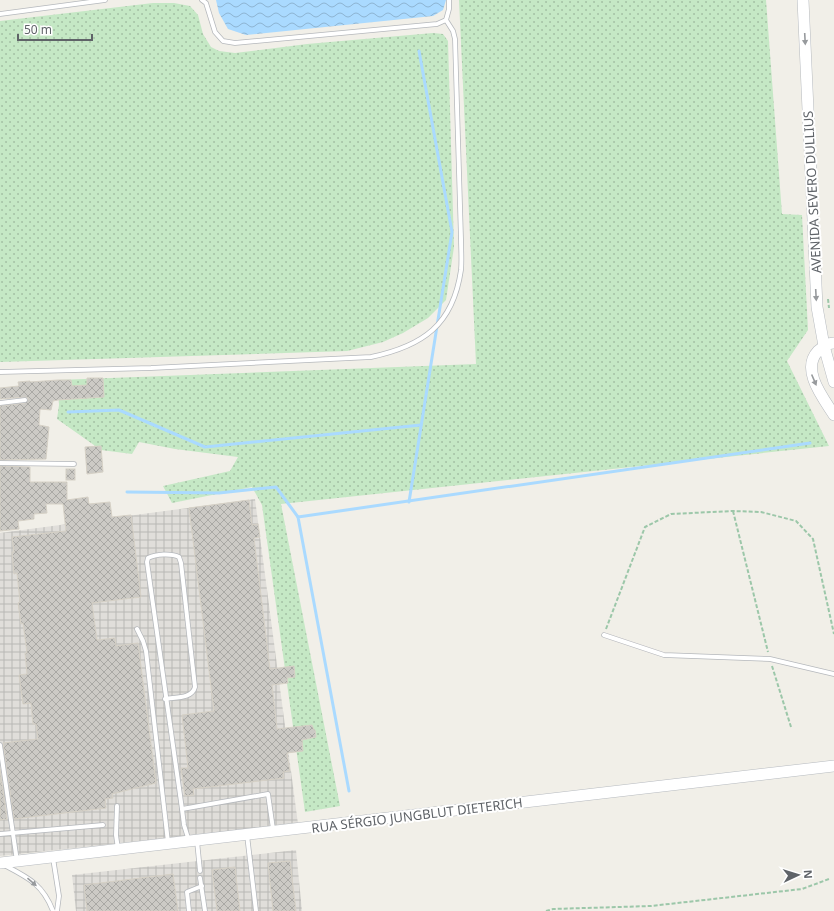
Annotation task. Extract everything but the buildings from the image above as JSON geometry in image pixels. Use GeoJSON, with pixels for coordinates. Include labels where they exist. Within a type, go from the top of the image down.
{"type":"FeatureCollection","features":[{"type":"Feature","properties":{"kind":"street","name":"AVENIDA SEVERO DULLIUS"},"geometry":{"type":"LineString","coordinates":[[803,0],[817,307],[829,344],[834,382]]}},
{"type":"Feature","properties":{"kind":"street"},"geometry":{"type":"LineString","coordinates":[[829,344],[816,353],[812,361],[811,370],[813,379],[834,416]]}},
{"type":"Feature","properties":{"kind":"street","name":"RUA SÉRGIO JUNGBLUT DIETERICH"},"geometry":{"type":"LineString","coordinates":[[1,862],[118,850],[834,766]]}},
{"type":"Feature","properties":{"kind":"lane"},"geometry":{"type":"LineString","coordinates":[[0,14],[105,0]]}},
{"type":"Feature","properties":{"kind":"lane"},"geometry":{"type":"LineString","coordinates":[[202,0],[206,3],[215,32],[223,41],[235,43],[437,24],[446,20]]}},
{"type":"Feature","properties":{"kind":"lane"},"geometry":{"type":"LineString","coordinates":[[0,372],[151,368],[371,357],[408,346],[426,336],[445,317],[454,296],[461,269],[462,239],[455,39],[446,20],[449,9],[449,0]]}},
{"type":"Feature","properties":{"kind":"lane"},"geometry":{"type":"LineString","coordinates":[[0,403],[25,400]]}},
{"type":"Feature","properties":{"kind":"lane"},"geometry":{"type":"LineString","coordinates":[[0,463],[74,464]]}},
{"type":"Feature","properties":{"kind":"lane"},"geometry":{"type":"LineString","coordinates":[[165,699],[189,695],[194,692],[195,687],[181,563],[179,556],[175,555],[152,556],[148,558],[147,562],[165,699],[184,825],[193,841],[200,871]]}},
{"type":"Feature","properties":{"kind":"lane"},"geometry":{"type":"LineString","coordinates":[[137,629],[146,651],[168,844]]}},
{"type":"Feature","properties":{"kind":"lane"},"geometry":{"type":"LineString","coordinates":[[604,636],[664,655],[770,659],[834,674]]}},
{"type":"Feature","properties":{"kind":"lane"},"geometry":{"type":"LineString","coordinates":[[0,745],[18,861]]}},
{"type":"Feature","properties":{"kind":"lane"},"geometry":{"type":"LineString","coordinates":[[182,809],[268,794],[273,832]]}},
{"type":"Feature","properties":{"kind":"lane"},"geometry":{"type":"LineString","coordinates":[[118,806],[116,835],[118,850]]}},
{"type":"Feature","properties":{"kind":"lane"},"geometry":{"type":"LineString","coordinates":[[0,834],[103,825]]}},
{"type":"Feature","properties":{"kind":"lane"},"geometry":{"type":"LineString","coordinates":[[247,835],[256,911]]}},
{"type":"Feature","properties":{"kind":"lane"},"geometry":{"type":"LineString","coordinates":[[53,857],[59,896],[57,911]]}},
{"type":"Feature","properties":{"kind":"lane"},"geometry":{"type":"LineString","coordinates":[[1,862],[33,880],[49,901],[52,911]]}},
{"type":"Feature","properties":{"kind":"lane"},"geometry":{"type":"LineString","coordinates":[[200,878],[205,911]]}},
{"type":"Feature","properties":{"kind":"lane"},"geometry":{"type":"LineString","coordinates":[[189,911],[187,892],[202,886]]}},
{"type":"Feature","properties":{"kind":"path"},"geometry":{"type":"LineString","coordinates":[[733,511],[770,659],[791,727]]}},
{"type":"Feature","properties":{"kind":"path"},"geometry":{"type":"LineString","coordinates":[[604,636],[645,527],[671,514],[733,511],[761,512],[796,521],[813,539],[834,634]]}},
{"type":"Feature","properties":{"kind":"path"},"geometry":{"type":"LineString","coordinates":[[546,911],[553,909],[651,906],[802,889],[829,879]]}},
{"type":"Feature","properties":{"kind":"shaded area"},"geometry":{"type":"Polygon","coordinates":[[[255,499],[298,824],[0,856],[0,533],[255,499]]]}},
{"type":"Feature","properties":{"kind":"shaded area"},"geometry":{"type":"Polygon","coordinates":[[[296,850],[302,911],[76,911],[72,875],[296,850]]]}},
{"type":"Feature","properties":{"kind":"green space"},"geometry":{"type":"Polygon","coordinates":[[[459,0],[766,0],[782,214],[802,215],[808,330],[787,361],[829,446],[281,504],[340,806],[305,812],[262,505],[252,487],[172,503],[163,486],[230,471],[238,457],[175,449],[139,442],[132,454],[101,450],[57,419],[59,405],[58,380],[476,364],[459,0]]]}},
{"type":"Feature","properties":{"kind":"green space"},"geometry":{"type":"Polygon","coordinates":[[[153,3],[174,3],[190,6],[198,15],[203,34],[211,47],[219,51],[235,53],[307,44],[433,33],[443,34],[448,41],[454,247],[446,300],[428,318],[403,333],[383,342],[347,351],[0,362],[0,21],[153,3]]]}},
{"type":"Feature","properties":{"kind":"water"},"geometry":{"type":"Polygon","coordinates":[[[216,0],[446,0],[443,10],[433,16],[246,35],[228,29],[219,13],[216,0]]]}},
{"type":"Feature","properties":{"kind":"waterway"},"geometry":{"type":"LineString","coordinates":[[409,502],[452,232],[419,51]]}},
{"type":"Feature","properties":{"kind":"waterway"},"geometry":{"type":"LineString","coordinates":[[68,412],[119,410],[205,447],[421,425]]}},
{"type":"Feature","properties":{"kind":"waterway"},"geometry":{"type":"LineString","coordinates":[[349,791],[298,517],[810,443]]}},
{"type":"Feature","properties":{"kind":"waterway"},"geometry":{"type":"LineString","coordinates":[[127,492],[219,493],[276,487],[298,517]]}}]}
